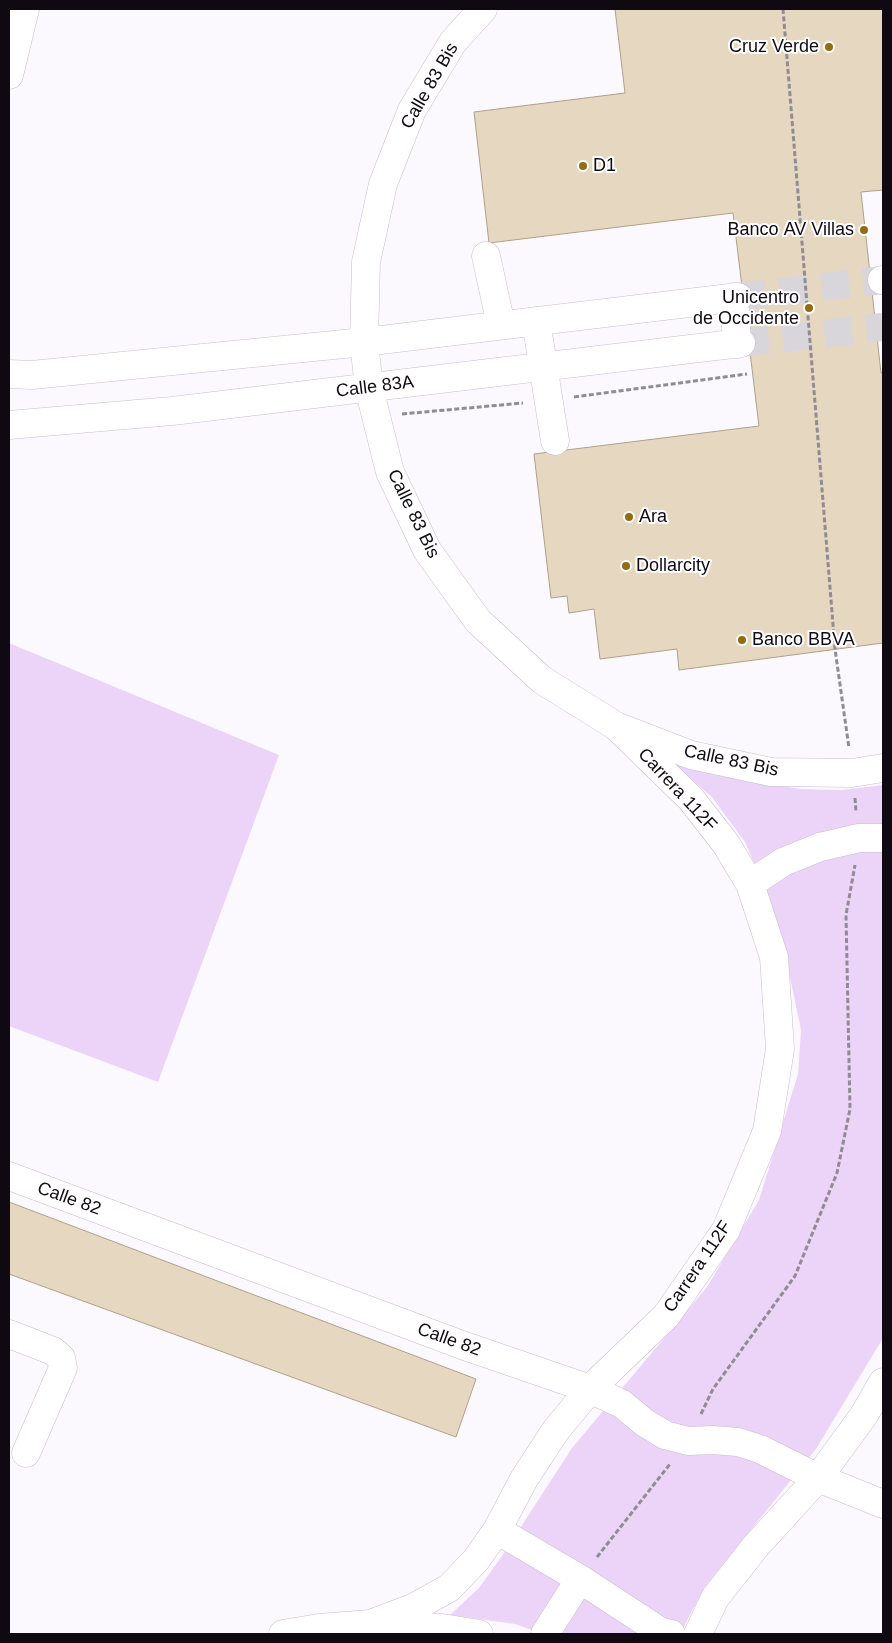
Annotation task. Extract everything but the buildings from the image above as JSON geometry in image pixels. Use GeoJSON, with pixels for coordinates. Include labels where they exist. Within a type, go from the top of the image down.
{"type":"FeatureCollection","features":[{"type":"Feature","properties":{"kind":"street"},"geometry":{"type":"LineString","coordinates":[[9,76],[25,9]]}},
{"type":"Feature","properties":{"kind":"street","name":"Calle 83 Bis"},"geometry":{"type":"LineString","coordinates":[[483,9],[453,42],[412,110],[383,184],[366,262],[364,342],[369,388],[390,472],[427,550],[478,621],[542,680],[616,726],[691,755],[771,772],[852,773],[883,768]]}},
{"type":"Feature","properties":{"kind":"street"},"geometry":{"type":"LineString","coordinates":[[486,256],[501,325]]}},
{"type":"Feature","properties":{"kind":"street","name":"Calle 83A"},"geometry":{"type":"LineString","coordinates":[[9,425],[172,411],[740,343],[736,297],[536,321]]}},
{"type":"Feature","properties":{"kind":"street"},"geometry":{"type":"LineString","coordinates":[[9,374],[32,375],[364,342],[536,321],[555,442]]}},
{"type":"Feature","properties":{"kind":"street","name":"Carrera 112F"},"geometry":{"type":"LineString","coordinates":[[283,1634],[319,1628],[370,1624],[416,1607],[449,1588],[476,1560],[497,1530],[524,1479],[556,1430],[590,1389],[666,1316],[726,1230],[767,1131],[780,1049],[774,957],[750,884],[726,844],[691,799],[616,726]]}},
{"type":"Feature","properties":{"kind":"street"},"geometry":{"type":"LineString","coordinates":[[750,884],[784,862],[820,847],[871,838]]}},
{"type":"Feature","properties":{"kind":"street","name":"Calle 82"},"geometry":{"type":"LineString","coordinates":[[9,1176],[462,1345],[590,1389],[622,1404],[645,1423],[665,1435],[688,1441],[738,1442],[760,1449],[818,1478],[883,1504]]}},
{"type":"Feature","properties":{"kind":"street"},"geometry":{"type":"LineString","coordinates":[[9,1334],[53,1351],[61,1358],[63,1368],[26,1453]]}},
{"type":"Feature","properties":{"kind":"street"},"geometry":{"type":"LineString","coordinates":[[696,1634],[715,1598],[755,1547],[818,1478],[879,1397]]}},
{"type":"Feature","properties":{"kind":"street"},"geometry":{"type":"LineString","coordinates":[[497,1530],[580,1579],[661,1632],[671,1634]]}},
{"type":"Feature","properties":{"kind":"street"},"geometry":{"type":"LineString","coordinates":[[545,1634],[580,1579]]}},
{"type":"Feature","properties":{"kind":"street"},"geometry":{"type":"LineString","coordinates":[[370,1624],[479,1634]]}},
{"type":"Feature","properties":{"kind":"path"},"geometry":{"type":"LineString","coordinates":[[580,1579],[688,1441],[713,1389],[795,1276],[837,1173],[850,1108],[846,915],[871,838],[852,773],[834,640],[783,9]]}},
{"type":"Feature","properties":{"kind":"shaded area"},"geometry":{"type":"Polygon","coordinates":[[[9,643],[279,755],[158,1082],[9,1026],[9,643]]]}},
{"type":"Feature","properties":{"kind":"shaded area"},"geometry":{"type":"Polygon","coordinates":[[[668,759],[736,778],[800,789],[842,790],[883,785],[883,1338],[816,1449],[704,1588],[680,1634],[543,1634],[515,1624],[450,1615],[479,1588],[572,1448],[707,1287],[759,1200],[798,1074],[801,1030],[787,963],[768,896],[745,842],[712,797],[668,759]]]}},
{"type":"Feature","properties":{"kind":"tunnel"},"geometry":{"type":"LineString","coordinates":[[738,297],[882,280]]}},
{"type":"Feature","properties":{"kind":"tunnel"},"geometry":{"type":"LineString","coordinates":[[741,343],[883,327]]}},
{"type":"Feature","properties":{"kind":"place","name":"Cruz Verde"},"geometry":{"type":"Point","coordinates":[829,47]}},
{"type":"Feature","properties":{"kind":"place","name":"D1"},"geometry":{"type":"Point","coordinates":[583,166]}},
{"type":"Feature","properties":{"kind":"place","name":"Banco AV Villas"},"geometry":{"type":"Point","coordinates":[864,230]}},
{"type":"Feature","properties":{"kind":"place","name":"Unicentro de Occidente"},"geometry":{"type":"Point","coordinates":[809,308]}},
{"type":"Feature","properties":{"kind":"place","name":"Ara"},"geometry":{"type":"Point","coordinates":[629,517]}},
{"type":"Feature","properties":{"kind":"place","name":"Dollarcity"},"geometry":{"type":"Point","coordinates":[626,566]}},
{"type":"Feature","properties":{"kind":"place","name":"Banco BBVA"},"geometry":{"type":"Point","coordinates":[742,640]}}]}
